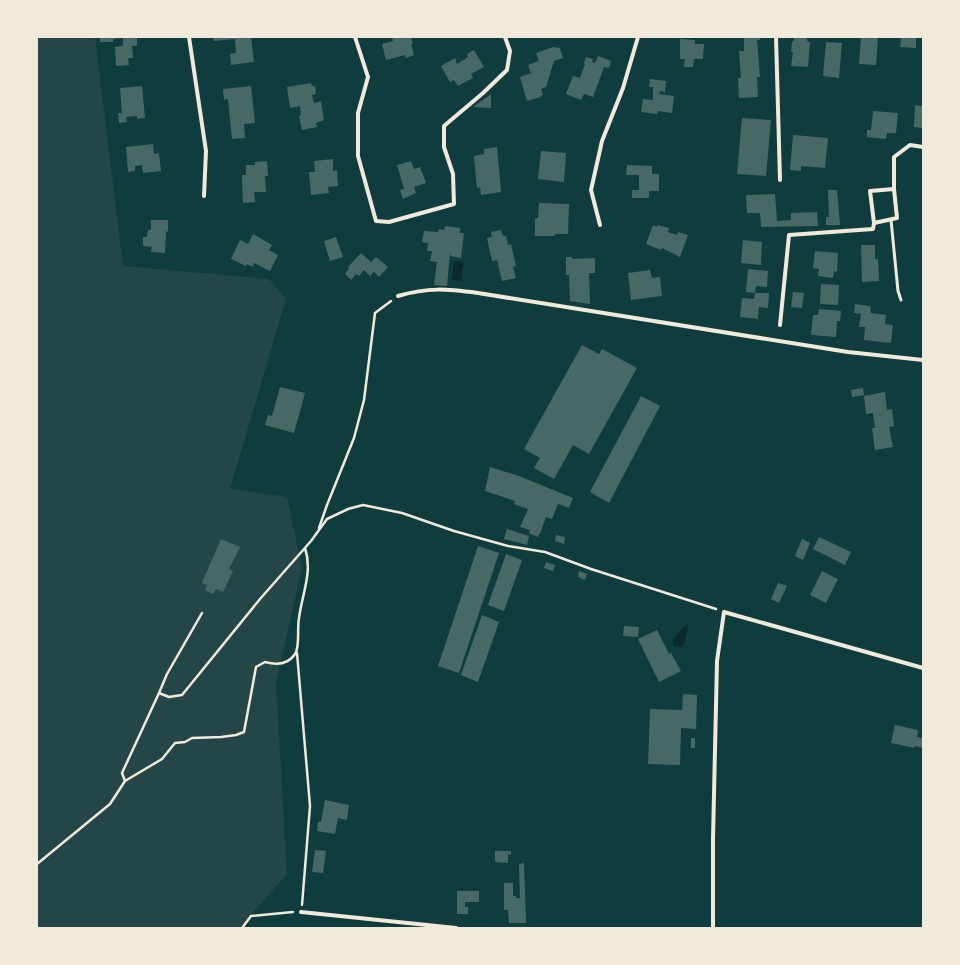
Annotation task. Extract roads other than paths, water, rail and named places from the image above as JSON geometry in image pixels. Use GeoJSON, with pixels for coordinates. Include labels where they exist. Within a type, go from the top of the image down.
{"type":"FeatureCollection","features":[{"type":"Feature","properties":{"kind":"street"},"geometry":{"type":"LineString","coordinates":[[189,37],[206,151],[204,196]]}},
{"type":"Feature","properties":{"kind":"street"},"geometry":{"type":"LineString","coordinates":[[355,37],[368,77],[358,113],[358,156],[376,220],[389,222],[454,204],[453,174],[444,147],[444,126],[483,93],[507,70],[510,51],[504,37]]}},
{"type":"Feature","properties":{"kind":"street"},"geometry":{"type":"LineString","coordinates":[[600,225],[590,190],[602,141],[623,88],[638,37]]}},
{"type":"Feature","properties":{"kind":"street"},"geometry":{"type":"LineString","coordinates":[[776,37],[780,180]]}},
{"type":"Feature","properties":{"kind":"street"},"geometry":{"type":"LineString","coordinates":[[874,223],[897,218],[894,189],[894,157],[910,145],[923,146]]}},
{"type":"Feature","properties":{"kind":"street"},"geometry":{"type":"LineString","coordinates":[[780,325],[789,235],[873,229],[874,223],[870,191],[894,189]]}},
{"type":"Feature","properties":{"kind":"street"},"geometry":{"type":"LineString","coordinates":[[398,296],[417,290],[435,289],[478,293],[848,352],[923,360]]}},
{"type":"Feature","properties":{"kind":"street"},"geometry":{"type":"LineString","coordinates":[[713,928],[716,661],[724,612],[923,668]]}},
{"type":"Feature","properties":{"kind":"street"},"geometry":{"type":"LineString","coordinates":[[301,912],[456,928]]}},
{"type":"Feature","properties":{"kind":"lane"},"geometry":{"type":"LineString","coordinates":[[891,220],[898,291],[901,300]]}}]}
